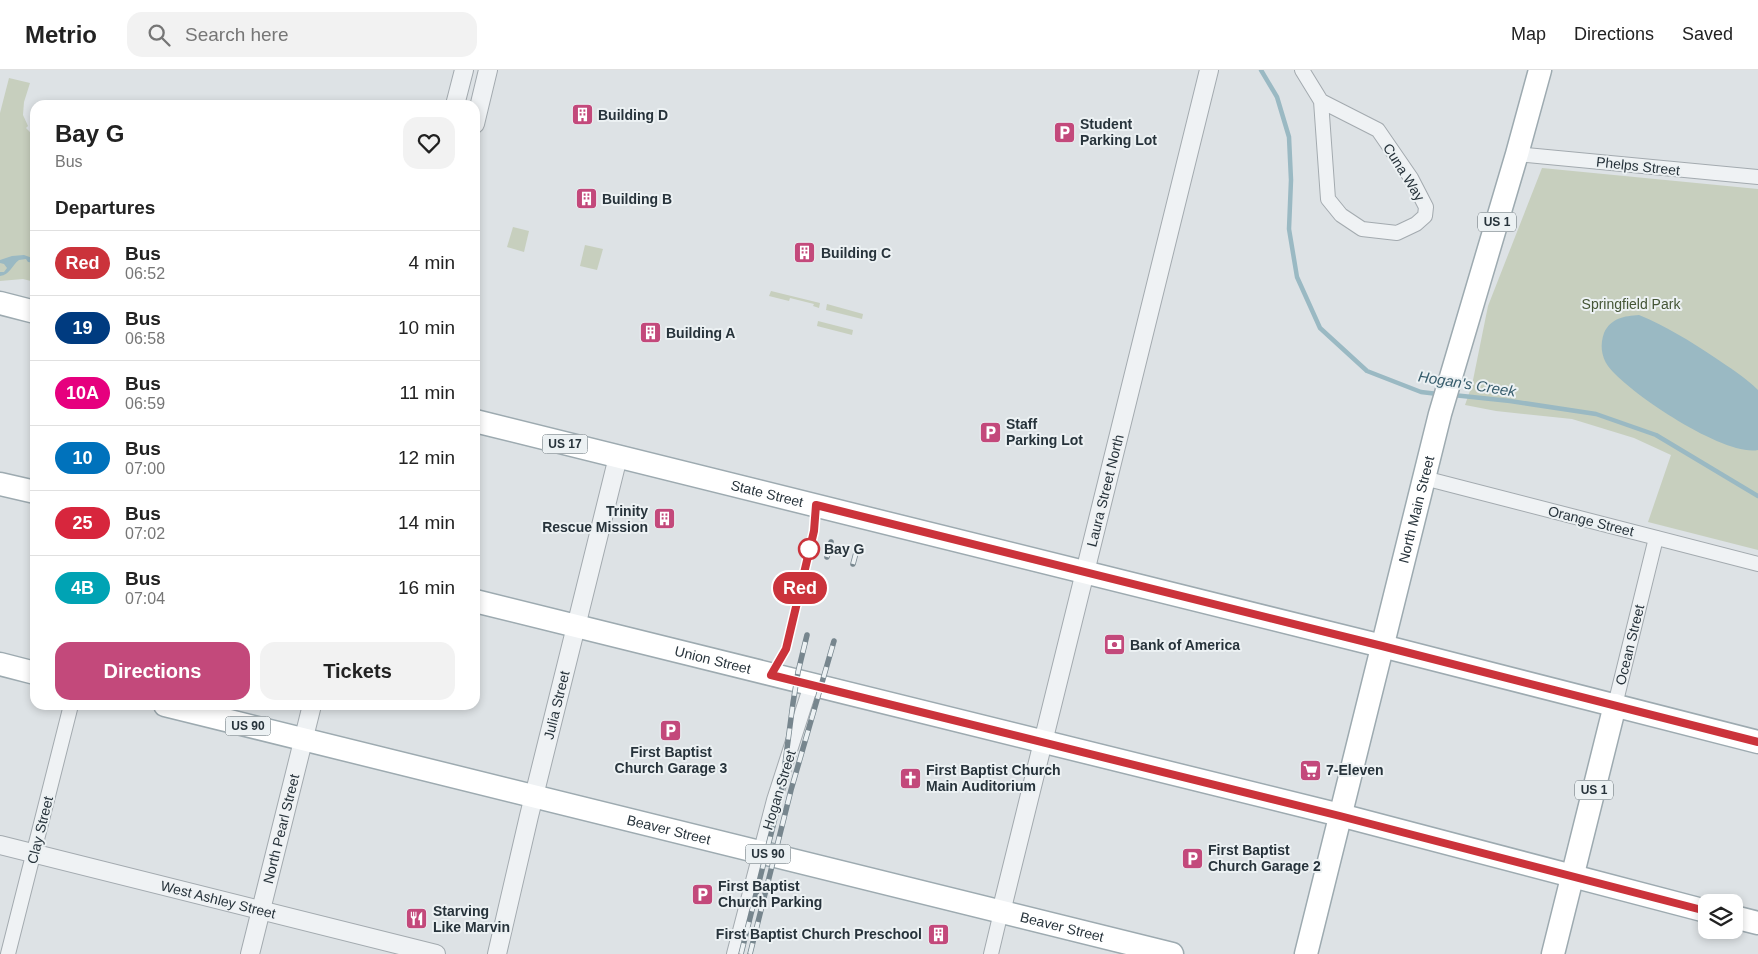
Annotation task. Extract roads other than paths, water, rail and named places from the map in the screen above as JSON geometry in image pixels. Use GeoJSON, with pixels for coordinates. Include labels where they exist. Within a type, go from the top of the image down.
{"type":"FeatureCollection","features":[{"type":"Feature","properties":{"kind":"main road","name":"North Main Street"},"geometry":{"type":"LineString","coordinates":[[1306,954],[1440,414],[1540,70]]}},
{"type":"Feature","properties":{"kind":"main road"},"geometry":{"type":"LineString","coordinates":[[0,303],[30,311]]}},
{"type":"Feature","properties":{"kind":"main road","name":"State Street"},"geometry":{"type":"LineString","coordinates":[[480,422],[1382,646],[1758,742]]}},
{"type":"Feature","properties":{"kind":"main road"},"geometry":{"type":"LineString","coordinates":[[0,484],[30,491]]}},
{"type":"Feature","properties":{"kind":"main road","name":"Union Street"},"geometry":{"type":"LineString","coordinates":[[480,602],[1340,816],[1698,909]]}},
{"type":"Feature","properties":{"kind":"main road"},"geometry":{"type":"LineString","coordinates":[[0,664],[30,672]]}},
{"type":"Feature","properties":{"kind":"main road","name":"Ocean Street"},"geometry":{"type":"LineString","coordinates":[[1553,954],[1574,876],[1615,705]]}},
{"type":"Feature","properties":{"kind":"main road","name":"Beaver Street"},"geometry":{"type":"LineString","coordinates":[[185,710],[1172,954]]}},
{"type":"Feature","properties":{"kind":"main road"},"geometry":{"type":"LineString","coordinates":[[1743,919],[1758,923]]}},
{"type":"Feature","properties":{"kind":"street"},"geometry":{"type":"LineString","coordinates":[[456,100],[464,70]]}},
{"type":"Feature","properties":{"kind":"street"},"geometry":{"type":"LineString","coordinates":[[480,103],[488,70]]}},
{"type":"Feature","properties":{"kind":"street","name":"Laura Street North"},"geometry":{"type":"LineString","coordinates":[[1001,912],[1209,70]]}},
{"type":"Feature","properties":{"kind":"street","name":"Cuna Way"},"geometry":{"type":"LineString","coordinates":[[1302,70],[1321,101],[1328,199],[1340,215],[1362,229],[1397,233],[1416,224],[1425,216],[1426,207],[1411,178],[1378,130],[1321,101]]}},
{"type":"Feature","properties":{"kind":"street","name":"Phelps Street"},"geometry":{"type":"LineString","coordinates":[[1517,154],[1758,177]]}},
{"type":"Feature","properties":{"kind":"street","name":"Julia Street"},"geometry":{"type":"LineString","coordinates":[[497,954],[618,457]]}},
{"type":"Feature","properties":{"kind":"street","name":"Orange Street"},"geometry":{"type":"LineString","coordinates":[[1424,478],[1758,564]]}},
{"type":"Feature","properties":{"kind":"street","name":"Ocean Street"},"geometry":{"type":"LineString","coordinates":[[1615,705],[1656,538]]}},
{"type":"Feature","properties":{"kind":"street","name":"Hogan Street"},"geometry":{"type":"LineString","coordinates":[[734,954],[774,800],[811,685]]}},
{"type":"Feature","properties":{"kind":"street","name":"Clay Street"},"geometry":{"type":"LineString","coordinates":[[8,954],[71,710]]}},
{"type":"Feature","properties":{"kind":"street","name":"North Pearl Street"},"geometry":{"type":"LineString","coordinates":[[250,954],[311,710]]}},
{"type":"Feature","properties":{"kind":"street","name":"West Ashley Street"},"geometry":{"type":"LineString","coordinates":[[0,844],[436,954]]}},
{"type":"Feature","properties":{"kind":"street"},"geometry":{"type":"LineString","coordinates":[[991,954],[1001,912]]}},
{"type":"Feature","properties":{"kind":"water"},"geometry":{"type":"Polygon","coordinates":[[[24,255],[30,257],[30,262],[26,259],[19,260],[9,272],[0,276],[0,272],[4,272],[7,268],[4,264],[0,263],[0,260],[24,255]]]}},
{"type":"Feature","properties":{"kind":"water"},"geometry":{"type":"Polygon","coordinates":[[[1639,315],[1696,345],[1758,390],[1758,450],[1743,450],[1723,444],[1701,434],[1635,392],[1608,366],[1604,358],[1602,346],[1604,333],[1607,328],[1614,321],[1628,316],[1639,315]]]}},
{"type":"Feature","properties":{"kind":"waterway","name":"Hogan's Creek"},"geometry":{"type":"LineString","coordinates":[[1261,70],[1277,97],[1289,137],[1291,180],[1289,229],[1297,277],[1320,328],[1367,371],[1421,392],[1438,394]]}},
{"type":"Feature","properties":{"kind":"waterway","name":"Hogan's Creek"},"geometry":{"type":"LineString","coordinates":[[1453,395],[1510,401],[1596,414],[1656,435],[1758,496]]}},
{"type":"Feature","properties":{"kind":"railway"},"geometry":{"type":"LineString","coordinates":[[827,557],[831,542]]}},
{"type":"Feature","properties":{"kind":"railway"},"geometry":{"type":"LineString","coordinates":[[853,564],[857,549]]}},
{"type":"Feature","properties":{"kind":"railway"},"geometry":{"type":"LineString","coordinates":[[741,954],[781,794],[798,672],[807,635]]}},
{"type":"Feature","properties":{"kind":"railway"},"geometry":{"type":"LineString","coordinates":[[750,954],[791,790],[834,641]]}},
{"type":"Feature","properties":{"kind":"place","name":"Building D"},"geometry":{"type":"Point","coordinates":[582,115]}},
{"type":"Feature","properties":{"kind":"place","name":"Student Parking Lot"},"geometry":{"type":"Point","coordinates":[1064,132]}},
{"type":"Feature","properties":{"kind":"place","name":"Building B"},"geometry":{"type":"Point","coordinates":[586,199]}},
{"type":"Feature","properties":{"kind":"place","name":"Building C"},"geometry":{"type":"Point","coordinates":[805,253]}},
{"type":"Feature","properties":{"kind":"place","name":"Building A"},"geometry":{"type":"Point","coordinates":[650,333]}},
{"type":"Feature","properties":{"kind":"place","name":"Staff Parking Lot"},"geometry":{"type":"Point","coordinates":[990,432]}},
{"type":"Feature","properties":{"kind":"place","name":"Trinity Rescue Mission"},"geometry":{"type":"Point","coordinates":[664,519]}},
{"type":"Feature","properties":{"kind":"place","name":"Bay G"},"geometry":{"type":"Point","coordinates":[809,549]}},
{"type":"Feature","properties":{"kind":"place","name":"Bank of America"},"geometry":{"type":"Point","coordinates":[1114,645]}},
{"type":"Feature","properties":{"kind":"place","name":"First Baptist Church Garage 3"},"geometry":{"type":"Point","coordinates":[671,730]}},
{"type":"Feature","properties":{"kind":"place","name":"7-Eleven"},"geometry":{"type":"Point","coordinates":[1310,770]}},
{"type":"Feature","properties":{"kind":"place","name":"First Baptist Church Main Auditorium"},"geometry":{"type":"Point","coordinates":[910,778]}},
{"type":"Feature","properties":{"kind":"place","name":"First Baptist Church Garage 2"},"geometry":{"type":"Point","coordinates":[1192,858]}},
{"type":"Feature","properties":{"kind":"place","name":"First Baptist Church Parking"},"geometry":{"type":"Point","coordinates":[702,894]}},
{"type":"Feature","properties":{"kind":"place","name":"Starving Like Marvin"},"geometry":{"type":"Point","coordinates":[417,919]}},
{"type":"Feature","properties":{"kind":"place","name":"First Baptist Church Preschool"},"geometry":{"type":"Point","coordinates":[938,934]}},
{"type":"Feature","properties":{"kind":"park label","name":"Springfield Park"},"geometry":{"type":"Point","coordinates":[1631,304]}}]}
